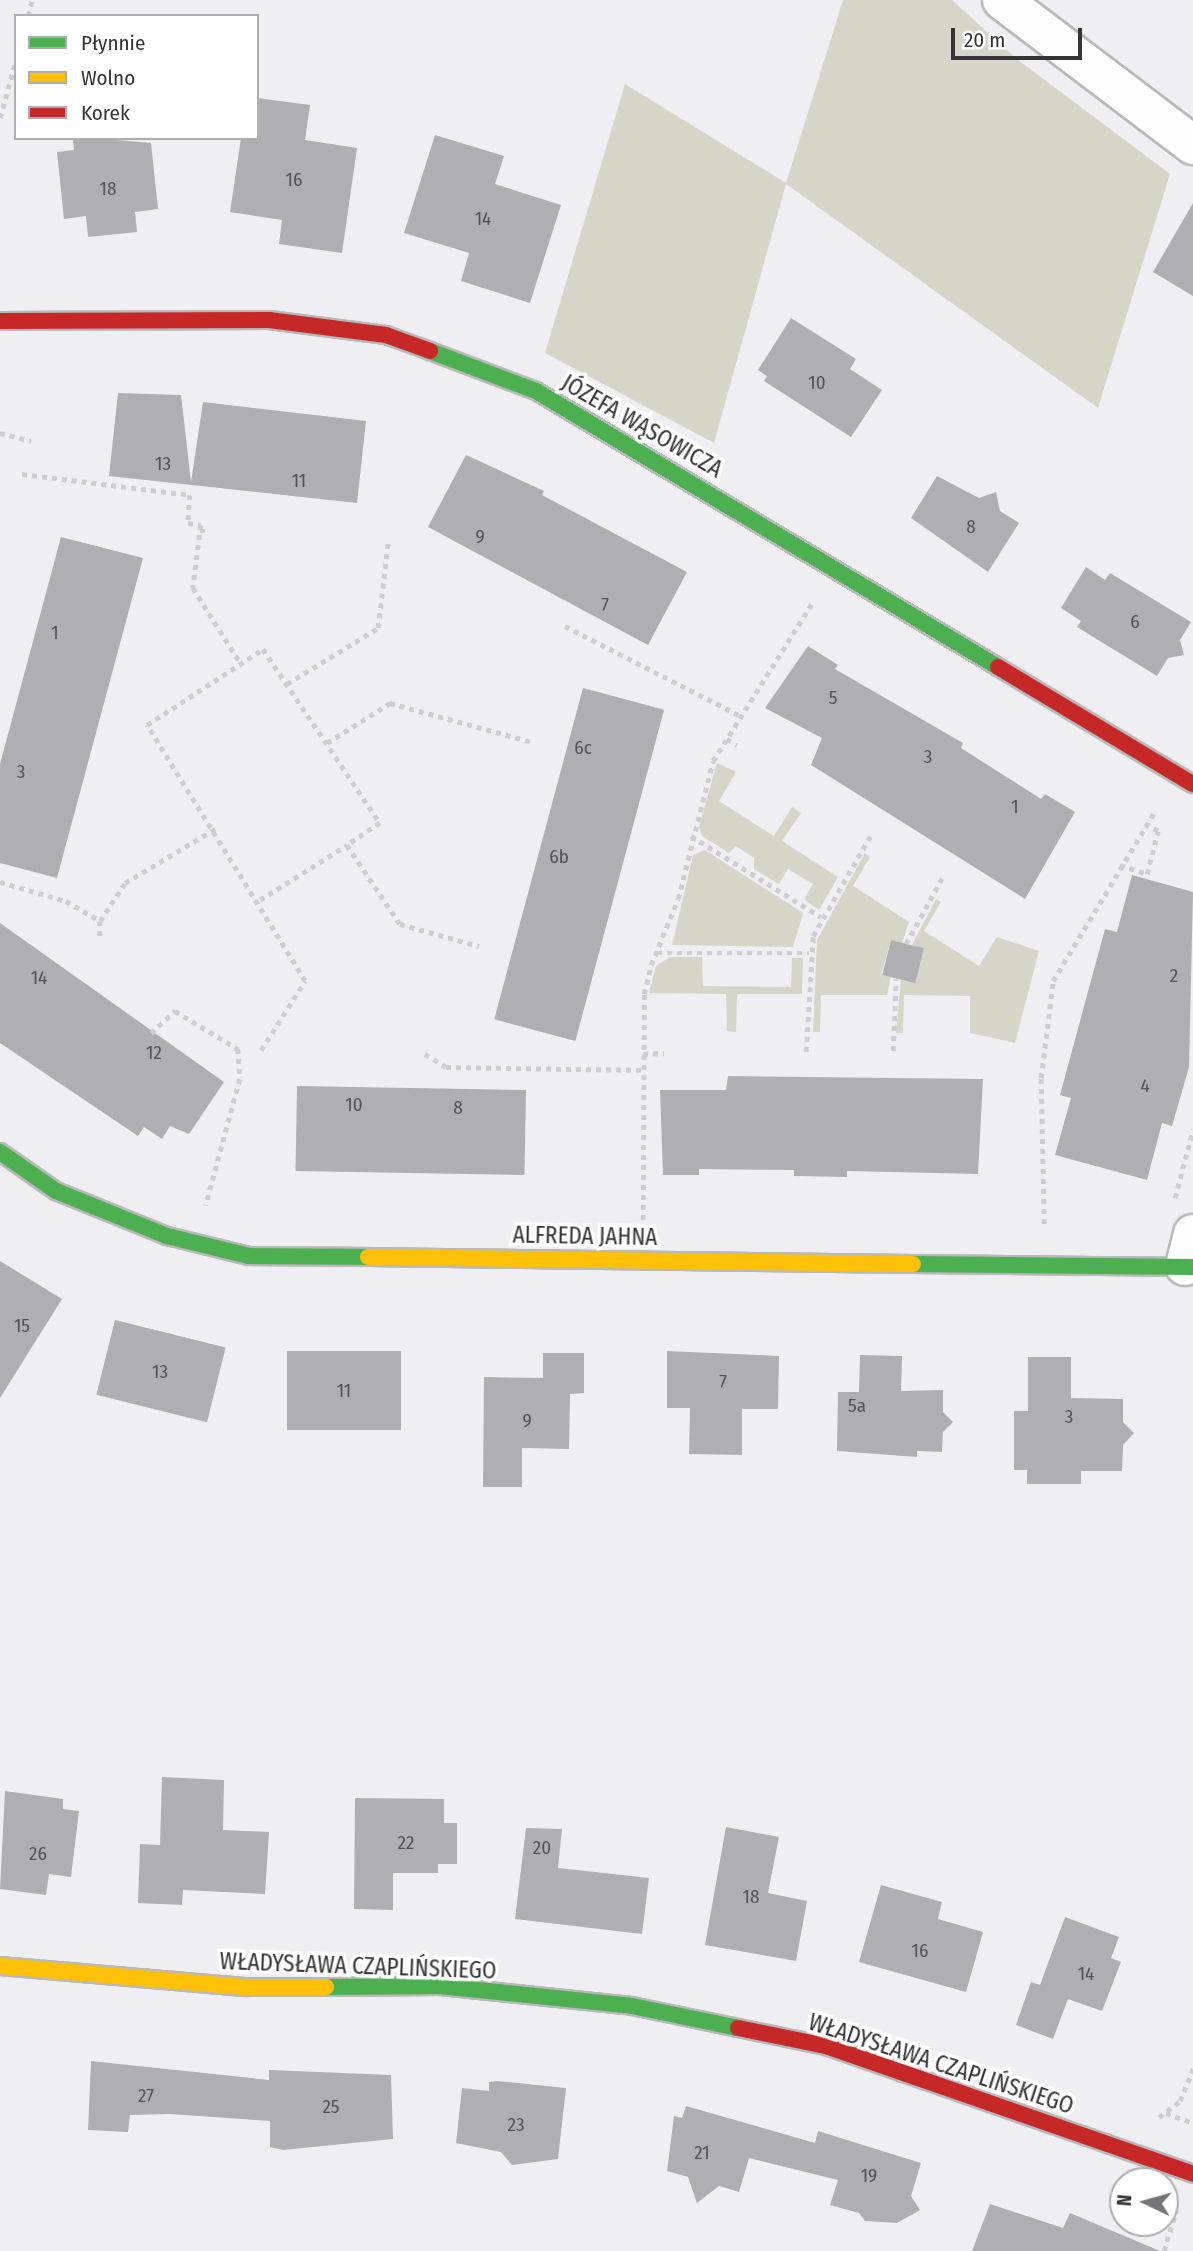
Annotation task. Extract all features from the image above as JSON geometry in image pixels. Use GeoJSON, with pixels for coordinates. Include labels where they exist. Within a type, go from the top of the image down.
{"type":"FeatureCollection","features":[{"type":"Feature","properties":{"kind":"street"},"geometry":{"type":"LineString","coordinates":[[1002,0],[1193,145]]}},
{"type":"Feature","properties":{"kind":"street","name":"JÓZEFA WĄSOWICZA"},"geometry":{"type":"LineString","coordinates":[[0,321],[269,320],[386,335],[536,391],[1193,783]]}},
{"type":"Feature","properties":{"kind":"street","name":"ALFREDA JAHNA"},"geometry":{"type":"LineString","coordinates":[[0,1152],[56,1191],[167,1236],[248,1256],[1185,1245]]}},
{"type":"Feature","properties":{"kind":"street","name":"WŁADYSŁAWA CZAPLIŃSKIEGO"},"geometry":{"type":"LineString","coordinates":[[0,1966],[247,1987],[440,1986],[632,2006],[827,2046],[1191,2166]]}},
{"type":"Feature","properties":{"kind":"path"},"geometry":{"type":"LineString","coordinates":[[0,118],[14,67]]}},
{"type":"Feature","properties":{"kind":"path"},"geometry":{"type":"LineString","coordinates":[[0,433],[31,440]]}},
{"type":"Feature","properties":{"kind":"path"},"geometry":{"type":"LineString","coordinates":[[22,474],[190,495],[188,523],[201,525],[193,588],[242,664]]}},
{"type":"Feature","properties":{"kind":"path"},"geometry":{"type":"LineString","coordinates":[[200,531],[208,531]]}},
{"type":"Feature","properties":{"kind":"path"},"geometry":{"type":"LineString","coordinates":[[287,684],[379,628],[388,541]]}},
{"type":"Feature","properties":{"kind":"path"},"geometry":{"type":"LineString","coordinates":[[643,1225],[644,994],[678,899],[701,789],[727,739],[820,590]]}},
{"type":"Feature","properties":{"kind":"path"},"geometry":{"type":"LineString","coordinates":[[565,626],[741,716]]}},
{"type":"Feature","properties":{"kind":"path"},"geometry":{"type":"LineString","coordinates":[[260,900],[380,823],[263,649],[147,725],[260,900],[305,981],[261,1050]]}},
{"type":"Feature","properties":{"kind":"path"},"geometry":{"type":"LineString","coordinates":[[327,743],[390,703],[533,742]]}},
{"type":"Feature","properties":{"kind":"path"},"geometry":{"type":"LineString","coordinates":[[727,739],[737,746]]}},
{"type":"Feature","properties":{"kind":"path"},"geometry":{"type":"LineString","coordinates":[[1051,1236],[1044,1229],[1042,1197],[1042,1030],[1054,981],[1145,825],[1164,807]]}},
{"type":"Feature","properties":{"kind":"path"},"geometry":{"type":"LineString","coordinates":[[1120,865],[1147,874],[1158,831],[1145,825]]}},
{"type":"Feature","properties":{"kind":"path"},"geometry":{"type":"LineString","coordinates":[[100,937],[100,921],[125,883],[215,829]]}},
{"type":"Feature","properties":{"kind":"path"},"geometry":{"type":"LineString","coordinates":[[806,1052],[809,953],[821,917],[872,833]]}},
{"type":"Feature","properties":{"kind":"path"},"geometry":{"type":"LineString","coordinates":[[691,836],[821,917]]}},
{"type":"Feature","properties":{"kind":"path"},"geometry":{"type":"LineString","coordinates":[[347,845],[400,923],[479,946]]}},
{"type":"Feature","properties":{"kind":"path"},"geometry":{"type":"LineString","coordinates":[[906,944],[942,878]]}},
{"type":"Feature","properties":{"kind":"path"},"geometry":{"type":"LineString","coordinates":[[0,882],[66,901],[100,921]]}},
{"type":"Feature","properties":{"kind":"path"},"geometry":{"type":"LineString","coordinates":[[657,953],[809,953]]}},
{"type":"Feature","properties":{"kind":"path"},"geometry":{"type":"LineString","coordinates":[[893,1051],[895,978]]}},
{"type":"Feature","properties":{"kind":"path"},"geometry":{"type":"LineString","coordinates":[[151,1033],[164,1016],[188,1013],[231,1042],[240,1056],[240,1079],[204,1213]]}},
{"type":"Feature","properties":{"kind":"path"},"geometry":{"type":"LineString","coordinates":[[643,1054],[664,1053]]}},
{"type":"Feature","properties":{"kind":"path"},"geometry":{"type":"LineString","coordinates":[[425,1054],[446,1067],[643,1070]]}},
{"type":"Feature","properties":{"kind":"path"},"geometry":{"type":"LineString","coordinates":[[1185,1245],[1193,1129]]}},
{"type":"Feature","properties":{"kind":"path"},"geometry":{"type":"LineString","coordinates":[[1166,2113],[1193,2123]]}},
{"type":"Feature","properties":{"kind":"shaded area"},"geometry":{"type":"Polygon","coordinates":[[[843,0],[952,0],[1018,60],[1170,174],[1098,408],[786,184],[714,443],[545,353],[625,84],[786,183],[843,0]]]}},
{"type":"Feature","properties":{"kind":"shaded area"},"geometry":{"type":"Polygon","coordinates":[[[717,763],[736,772],[719,801],[774,836],[792,807],[801,813],[782,841],[838,877],[819,910],[804,899],[813,884],[788,869],[779,884],[754,869],[754,858],[736,846],[729,853],[702,836],[699,827],[717,763]]]}},
{"type":"Feature","properties":{"kind":"shaded area"},"geometry":{"type":"Polygon","coordinates":[[[705,850],[803,913],[793,947],[672,945],[693,855],[705,850]]]}},
{"type":"Feature","properties":{"kind":"shaded area"},"geometry":{"type":"Polygon","coordinates":[[[865,853],[870,857],[853,886],[909,922],[902,943],[891,940],[881,974],[891,977],[887,995],[821,995],[820,1032],[813,1032],[817,940],[865,853]]]}},
{"type":"Feature","properties":{"kind":"shaded area"},"geometry":{"type":"Polygon","coordinates":[[[936,899],[941,902],[924,931],[979,966],[997,937],[1039,951],[1015,1043],[970,1033],[970,996],[904,995],[903,1033],[896,1033],[901,980],[914,983],[924,949],[912,945],[936,899]]]}},
{"type":"Feature","properties":{"kind":"shaded area"},"geometry":{"type":"Polygon","coordinates":[[[670,957],[702,957],[703,986],[791,987],[792,958],[803,958],[802,994],[737,994],[736,1032],[727,1031],[726,994],[649,993],[656,966],[670,957]]]}},
{"type":"Feature","properties":{"kind":"building"},"geometry":{"type":"Polygon","coordinates":[[[259,98],[310,105],[305,140],[357,148],[342,253],[279,244],[282,220],[230,212],[241,140],[259,140],[259,98]]]}},
{"type":"Feature","properties":{"kind":"building"},"geometry":{"type":"Polygon","coordinates":[[[435,135],[504,156],[495,184],[561,205],[530,303],[461,281],[469,253],[404,233],[435,135]]]}},
{"type":"Feature","properties":{"kind":"building"},"geometry":{"type":"Polygon","coordinates":[[[73,140],[151,143],[158,209],[135,212],[137,232],[88,237],[86,216],[64,219],[57,152],[74,150],[73,140]]]}},
{"type":"Feature","properties":{"kind":"building"},"geometry":{"type":"Polygon","coordinates":[[[1193,203],[1193,296],[1153,272],[1193,203]]]}},
{"type":"Feature","properties":{"kind":"building"},"geometry":{"type":"Polygon","coordinates":[[[791,318],[856,359],[850,369],[882,390],[851,437],[764,381],[767,376],[758,370],[791,318]]]}},
{"type":"Feature","properties":{"kind":"building"},"geometry":{"type":"Polygon","coordinates":[[[118,393],[181,395],[191,482],[203,402],[366,421],[357,503],[109,476],[118,393]]]}},
{"type":"Feature","properties":{"kind":"building"},"geometry":{"type":"Polygon","coordinates":[[[466,455],[544,491],[542,495],[687,572],[648,645],[428,527],[466,455]]]}},
{"type":"Feature","properties":{"kind":"building"},"geometry":{"type":"Polygon","coordinates":[[[937,476],[979,498],[996,492],[1000,511],[1019,523],[988,572],[911,518],[937,476]]]}},
{"type":"Feature","properties":{"kind":"building"},"geometry":{"type":"Polygon","coordinates":[[[61,537],[143,558],[57,878],[0,863],[0,764],[61,537]]]}},
{"type":"Feature","properties":{"kind":"building"},"geometry":{"type":"Polygon","coordinates":[[[1086,567],[1105,580],[1110,573],[1191,622],[1180,640],[1184,655],[1168,658],[1157,676],[1077,627],[1081,621],[1061,608],[1086,567]]]}},
{"type":"Feature","properties":{"kind":"building"},"geometry":{"type":"Polygon","coordinates":[[[808,646],[838,665],[835,669],[963,743],[961,748],[1041,799],[1045,794],[1075,812],[1025,899],[811,765],[822,738],[765,708],[808,646]]]}},
{"type":"Feature","properties":{"kind":"building"},"geometry":{"type":"Polygon","coordinates":[[[583,688],[664,710],[575,1041],[494,1019],[583,688]]]}},
{"type":"Feature","properties":{"kind":"building"},"geometry":{"type":"Polygon","coordinates":[[[1132,875],[1193,892],[1189,1067],[1172,1126],[1162,1123],[1147,1180],[1055,1155],[1071,1098],[1060,1095],[1105,929],[1117,932],[1132,875]]]}},
{"type":"Feature","properties":{"kind":"building"},"geometry":{"type":"Polygon","coordinates":[[[0,923],[224,1082],[189,1134],[170,1126],[162,1139],[144,1127],[138,1136],[0,1043],[0,923]]]}},
{"type":"Feature","properties":{"kind":"building"},"geometry":{"type":"Polygon","coordinates":[[[891,940],[924,948],[915,983],[882,975],[891,940]]]}},
{"type":"Feature","properties":{"kind":"building"},"geometry":{"type":"Polygon","coordinates":[[[728,1076],[983,1079],[978,1174],[847,1171],[847,1177],[794,1176],[794,1170],[699,1169],[699,1175],[663,1175],[660,1090],[726,1090],[728,1076]]]}},
{"type":"Feature","properties":{"kind":"building"},"geometry":{"type":"Polygon","coordinates":[[[297,1086],[526,1090],[524,1175],[296,1171],[297,1086]]]}},
{"type":"Feature","properties":{"kind":"building"},"geometry":{"type":"Polygon","coordinates":[[[0,1261],[62,1299],[0,1398],[0,1261]]]}},
{"type":"Feature","properties":{"kind":"building"},"geometry":{"type":"Polygon","coordinates":[[[115,1320],[226,1348],[207,1422],[96,1395],[115,1320]]]}},
{"type":"Feature","properties":{"kind":"building"},"geometry":{"type":"Polygon","coordinates":[[[287,1351],[401,1351],[401,1430],[287,1430],[287,1351]]]}},
{"type":"Feature","properties":{"kind":"building"},"geometry":{"type":"Polygon","coordinates":[[[667,1351],[779,1356],[778,1409],[742,1409],[742,1455],[689,1454],[690,1408],[667,1408],[667,1351]]]}},
{"type":"Feature","properties":{"kind":"building"},"geometry":{"type":"Polygon","coordinates":[[[543,1353],[584,1353],[584,1393],[570,1394],[569,1449],[522,1448],[522,1487],[483,1487],[484,1377],[543,1378],[543,1353]]]}},
{"type":"Feature","properties":{"kind":"building"},"geometry":{"type":"Polygon","coordinates":[[[860,1355],[902,1356],[901,1391],[943,1390],[943,1412],[953,1422],[943,1432],[942,1452],[917,1451],[917,1457],[837,1451],[838,1392],[859,1392],[860,1355]]]}},
{"type":"Feature","properties":{"kind":"building"},"geometry":{"type":"Polygon","coordinates":[[[1028,1357],[1071,1357],[1071,1398],[1123,1399],[1123,1422],[1134,1433],[1123,1445],[1122,1471],[1081,1471],[1081,1484],[1027,1484],[1027,1470],[1014,1470],[1014,1411],[1028,1411],[1028,1357]]]}},
{"type":"Feature","properties":{"kind":"building"},"geometry":{"type":"Polygon","coordinates":[[[162,1777],[224,1780],[223,1830],[269,1832],[265,1894],[183,1890],[182,1905],[138,1903],[140,1844],[160,1845],[162,1777]]]}},
{"type":"Feature","properties":{"kind":"building"},"geometry":{"type":"Polygon","coordinates":[[[5,1791],[63,1799],[63,1809],[79,1811],[71,1877],[49,1874],[46,1895],[0,1889],[5,1791]]]}},
{"type":"Feature","properties":{"kind":"building"},"geometry":{"type":"Polygon","coordinates":[[[355,1798],[444,1799],[444,1823],[457,1823],[457,1864],[438,1864],[438,1873],[393,1873],[393,1910],[354,1909],[355,1798]]]}},
{"type":"Feature","properties":{"kind":"building"},"geometry":{"type":"Polygon","coordinates":[[[726,1827],[779,1837],[768,1893],[807,1901],[796,1961],[705,1945],[726,1827]]]}},
{"type":"Feature","properties":{"kind":"building"},"geometry":{"type":"Polygon","coordinates":[[[526,1828],[562,1829],[558,1868],[649,1878],[642,1934],[515,1919],[526,1828]]]}},
{"type":"Feature","properties":{"kind":"building"},"geometry":{"type":"Polygon","coordinates":[[[881,1885],[942,1902],[938,1919],[983,1932],[966,1992],[859,1962],[881,1885]]]}},
{"type":"Feature","properties":{"kind":"building"},"geometry":{"type":"Polygon","coordinates":[[[1065,1917],[1119,1937],[1111,1958],[1121,1962],[1102,2011],[1068,1999],[1053,2039],[1016,2025],[1031,1982],[1040,1985],[1065,1917]]]}},
{"type":"Feature","properties":{"kind":"building"},"geometry":{"type":"Polygon","coordinates":[[[91,2061],[269,2080],[269,2070],[391,2075],[393,2139],[283,2150],[270,2147],[270,2121],[170,2114],[130,2115],[128,2132],[88,2130],[91,2061]]]}},
{"type":"Feature","properties":{"kind":"building"},"geometry":{"type":"Polygon","coordinates":[[[489,2082],[566,2088],[558,2159],[512,2165],[501,2152],[456,2143],[462,2088],[489,2091],[489,2082]]]}},
{"type":"Feature","properties":{"kind":"building"},"geometry":{"type":"Polygon","coordinates":[[[686,2106],[815,2143],[818,2131],[921,2163],[911,2196],[920,2210],[897,2223],[865,2221],[859,2213],[830,2205],[838,2180],[749,2158],[739,2192],[719,2186],[697,2203],[688,2177],[667,2171],[674,2116],[682,2118],[686,2106]]]}},
{"type":"Feature","properties":{"kind":"building"},"geometry":{"type":"Polygon","coordinates":[[[990,2204],[1063,2228],[1070,2213],[1109,2229],[1109,2237],[1127,2237],[1160,2251],[972,2251],[990,2204]]]}},
{"type":"Feature","properties":{"kind":"traffic: fast"},"geometry":{"type":"LineString","coordinates":[[430,351],[536,391],[998,667]]}},
{"type":"Feature","properties":{"kind":"traffic: fast"},"geometry":{"type":"LineString","coordinates":[[0,1152],[56,1191],[167,1236],[249,1256],[368,1257]]}},
{"type":"Feature","properties":{"kind":"traffic: fast"},"geometry":{"type":"LineString","coordinates":[[913,1264],[1193,1267]]}},
{"type":"Feature","properties":{"kind":"traffic: fast"},"geometry":{"type":"LineString","coordinates":[[326,1987],[440,1986],[632,2006],[738,2028]]}},
{"type":"Feature","properties":{"kind":"traffic: slow"},"geometry":{"type":"LineString","coordinates":[[368,1257],[913,1264]]}},
{"type":"Feature","properties":{"kind":"traffic: slow"},"geometry":{"type":"LineString","coordinates":[[0,1966],[247,1987],[326,1987]]}},
{"type":"Feature","properties":{"kind":"traffic: jam"},"geometry":{"type":"LineString","coordinates":[[0,321],[269,320],[386,335],[430,351]]}},
{"type":"Feature","properties":{"kind":"traffic: jam"},"geometry":{"type":"LineString","coordinates":[[998,667],[1193,784]]}},
{"type":"Feature","properties":{"kind":"traffic: jam"},"geometry":{"type":"LineString","coordinates":[[738,2028],[826,2046],[1193,2174]]}}]}
